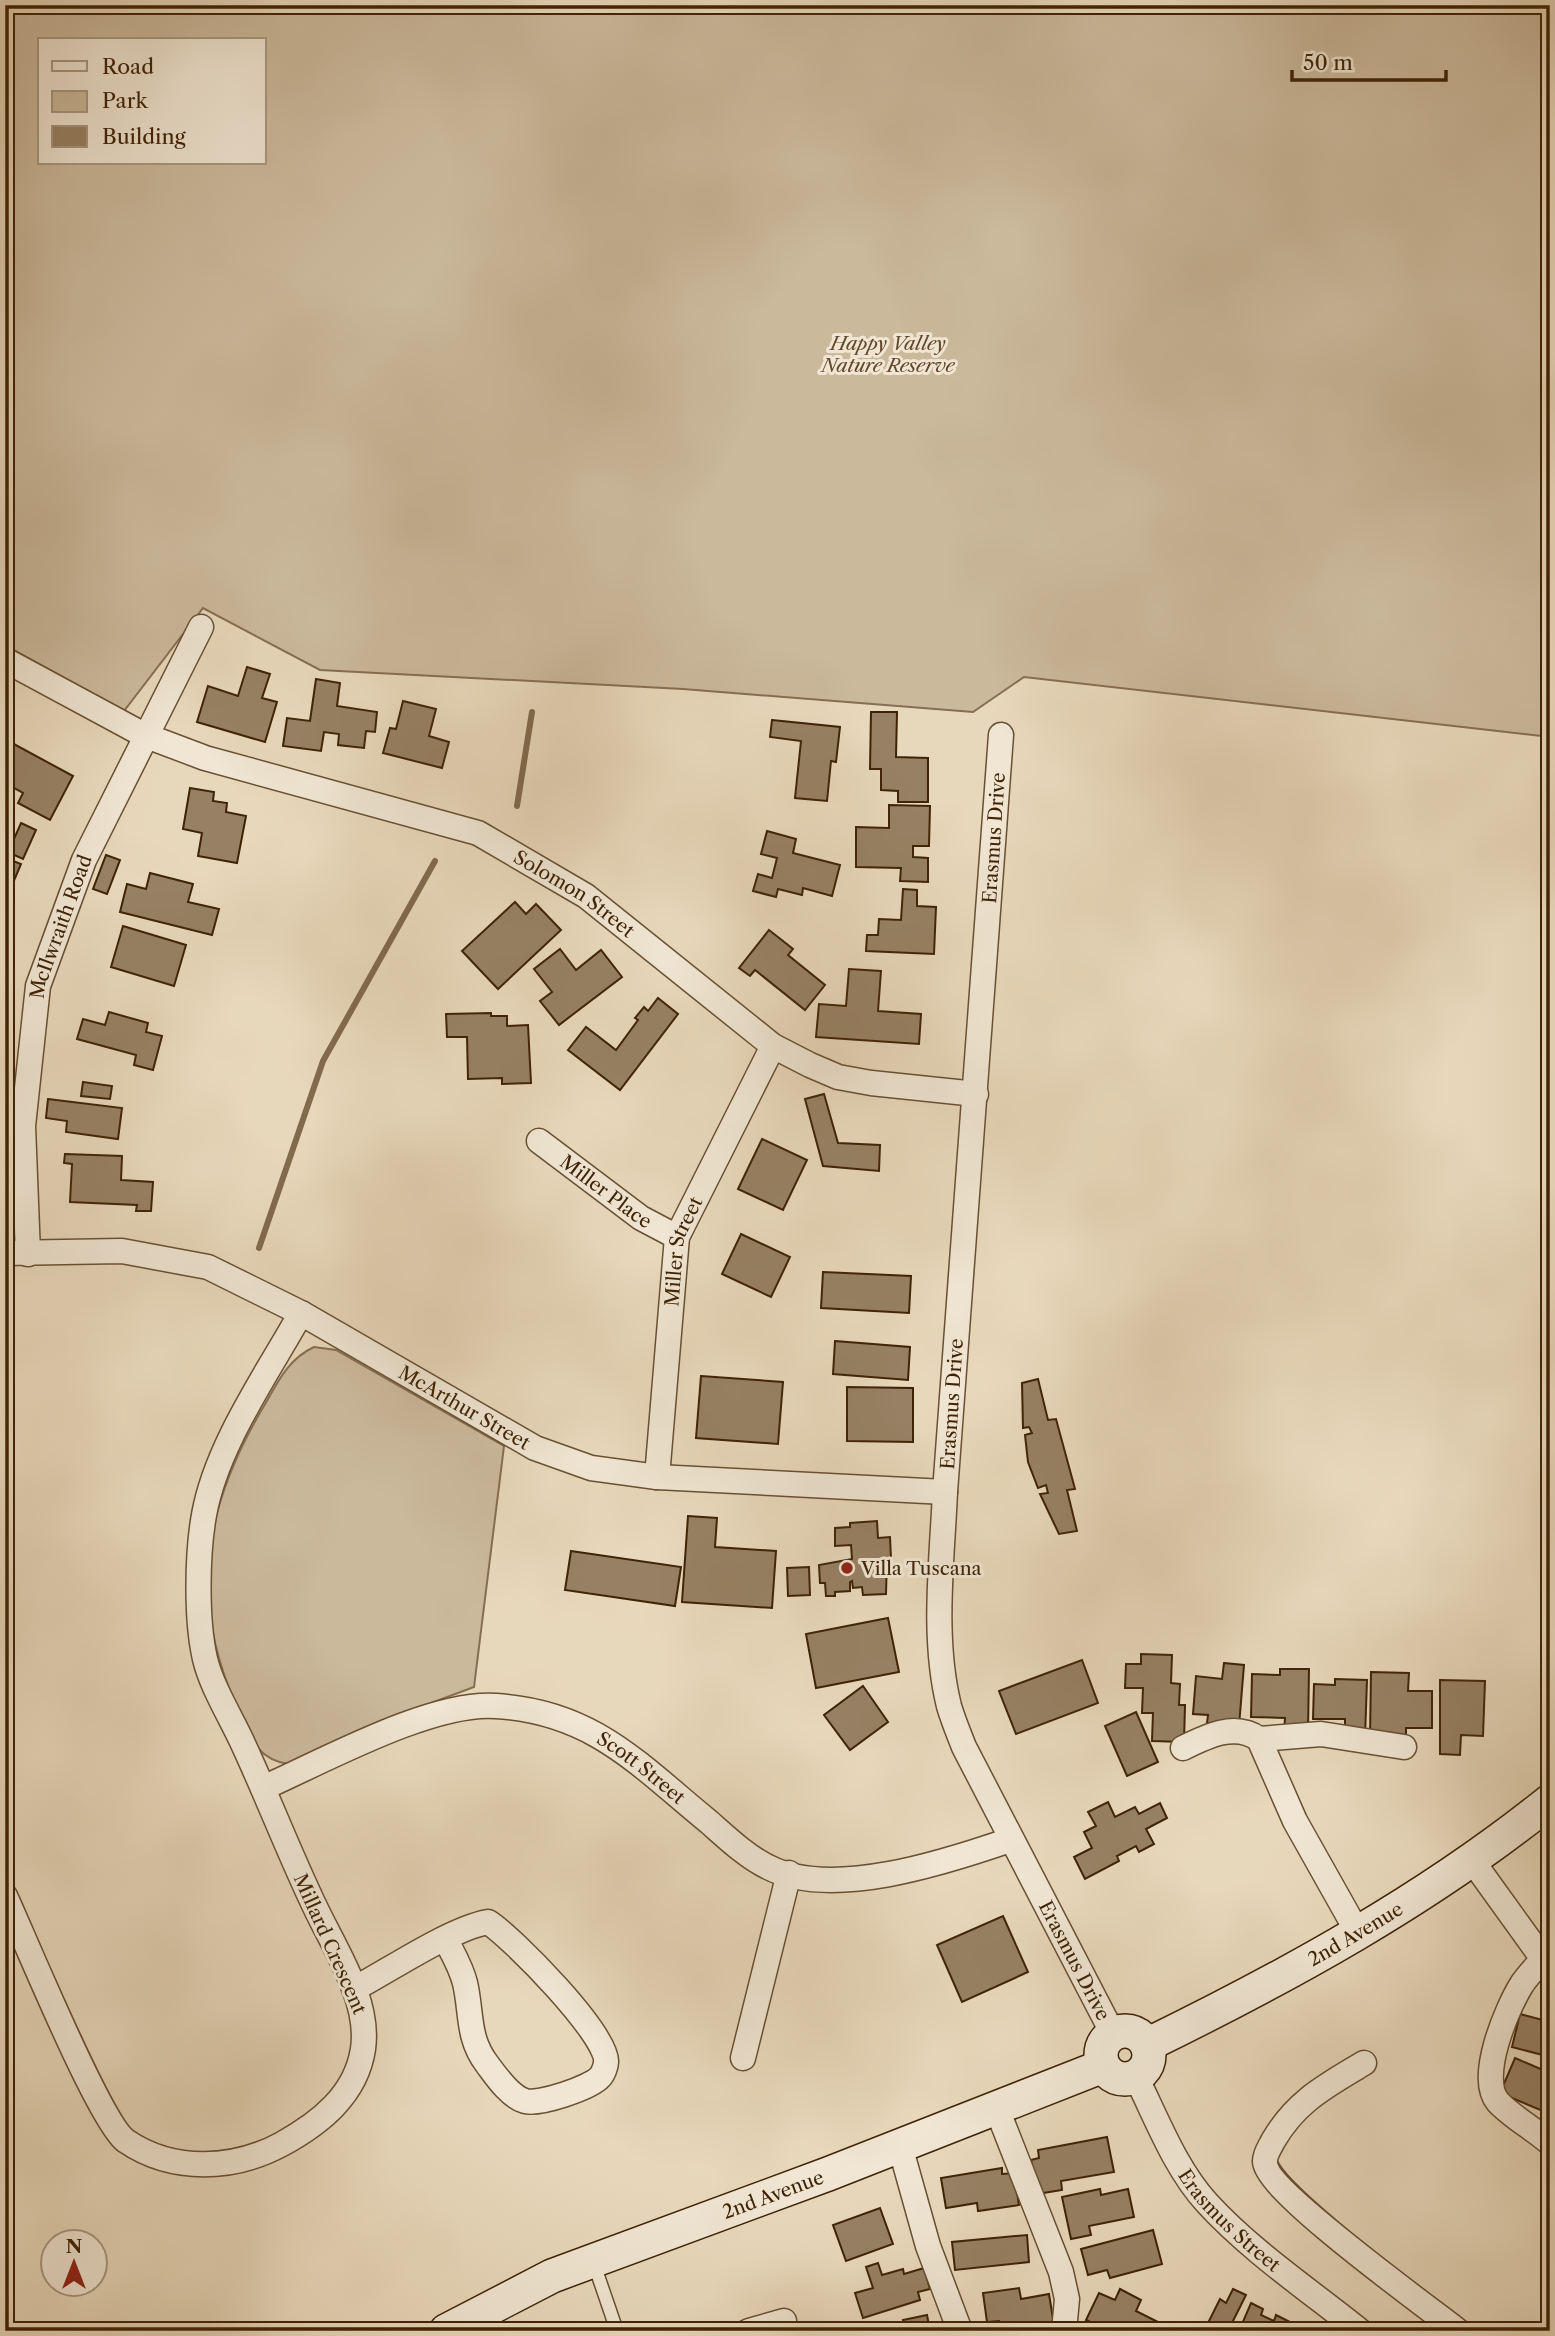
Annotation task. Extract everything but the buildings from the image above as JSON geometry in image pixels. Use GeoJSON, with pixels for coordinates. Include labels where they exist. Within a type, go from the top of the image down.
{"type":"FeatureCollection","features":[{"type":"Feature","properties":{"kind":"street","name":"McIlwraith Road"},"geometry":{"type":"LineString","coordinates":[[17,1253],[23,1126],[38,986],[84,860],[144,735],[201,627]]}},
{"type":"Feature","properties":{"kind":"street","name":"Solomon Street"},"geometry":{"type":"LineString","coordinates":[[5,660],[144,735],[205,758],[478,833],[586,897],[773,1046],[838,1077],[976,1094]]}},
{"type":"Feature","properties":{"kind":"street","name":"Erasmus Drive"},"geometry":{"type":"LineString","coordinates":[[1000,735],[945,1492],[941,1625],[949,1706],[964,1747],[1113,2034]]}},
{"type":"Feature","properties":{"kind":"street","name":"Miller Street"},"geometry":{"type":"LineString","coordinates":[[657,1477],[677,1237],[773,1046]]}},
{"type":"Feature","properties":{"kind":"street","name":"Miller Place"},"geometry":{"type":"LineString","coordinates":[[539,1141],[641,1218],[677,1237]]}},
{"type":"Feature","properties":{"kind":"street","name":"McArthur Street"},"geometry":{"type":"LineString","coordinates":[[17,1253],[122,1251],[163,1256],[208,1266],[233,1276],[301,1312],[535,1448],[591,1468],[657,1477],[945,1492]]}},
{"type":"Feature","properties":{"kind":"street","name":"Millard Crescent"},"geometry":{"type":"LineString","coordinates":[[5,1896],[102,2108],[124,2140],[186,2165],[213,2165],[270,2150],[312,2128],[341,2099],[355,2077],[363,2049],[364,2021],[354,1989],[282,1837],[263,1788],[205,1660],[198,1574],[204,1513],[226,1449],[301,1312]]}},
{"type":"Feature","properties":{"kind":"street","name":"Scott Street"},"geometry":{"type":"LineString","coordinates":[[263,1788],[419,1719],[452,1709],[494,1705],[555,1715],[614,1742],[768,1868],[808,1878],[846,1880],[884,1875],[1010,1840]]}},
{"type":"Feature","properties":{"kind":"street"},"geometry":{"type":"LineString","coordinates":[[1184,1748],[1210,1734],[1227,1732],[1249,1732],[1259,1740],[1295,1821],[1358,1933]]}},
{"type":"Feature","properties":{"kind":"street"},"geometry":{"type":"LineString","coordinates":[[1259,1740],[1321,1734],[1404,1747]]}},
{"type":"Feature","properties":{"kind":"street","name":"2nd Avenue"},"geometry":{"type":"LineString","coordinates":[[1147,2045],[1233,2003],[1358,1933],[1471,1859],[1550,1801]]}},
{"type":"Feature","properties":{"kind":"street"},"geometry":{"type":"LineString","coordinates":[[1471,1859],[1546,1956],[1522,1985],[1503,2025],[1490,2081],[1498,2101],[1550,2143]]}},
{"type":"Feature","properties":{"kind":"street"},"geometry":{"type":"LineString","coordinates":[[743,2058],[789,1873]]}},
{"type":"Feature","properties":{"kind":"street"},"geometry":{"type":"LineString","coordinates":[[354,1989],[475,1924],[488,1922],[499,1929],[575,2009],[603,2045],[606,2063],[600,2077],[580,2088],[538,2101],[528,2102],[517,2097],[474,2045],[466,1987],[461,1969],[446,1940]]}},
{"type":"Feature","properties":{"kind":"street"},"geometry":{"type":"LineString","coordinates":[[1127,2031],[1135,2033],[1147,2045],[1149,2059],[1136,2077],[1114,2077],[1103,2066],[1102,2049],[1113,2034],[1127,2031]]}},
{"type":"Feature","properties":{"kind":"street"},"geometry":{"type":"LineString","coordinates":[[1364,2063],[1306,2098],[1266,2154],[1266,2168],[1272,2180],[1317,2221],[1458,2331]]}},
{"type":"Feature","properties":{"kind":"street","name":"2nd Avenue"},"geometry":{"type":"LineString","coordinates":[[446,2331],[552,2276],[900,2146],[1103,2066]]}},
{"type":"Feature","properties":{"kind":"street","name":"Erasmus Street"},"geometry":{"type":"LineString","coordinates":[[1136,2077],[1173,2154],[1206,2202],[1237,2232],[1360,2331]]}},
{"type":"Feature","properties":{"kind":"street"},"geometry":{"type":"LineString","coordinates":[[997,2109],[1061,2272],[1067,2299],[1064,2331]]}},
{"type":"Feature","properties":{"kind":"street"},"geometry":{"type":"LineString","coordinates":[[900,2146],[928,2246],[960,2331]]}},
{"type":"Feature","properties":{"kind":"street"},"geometry":{"type":"LineString","coordinates":[[749,2331],[784,2321]]}},
{"type":"Feature","properties":{"kind":"lane"},"geometry":{"type":"LineString","coordinates":[[593,2260],[617,2331]]}},
{"type":"Feature","properties":{"kind":"green space","name":"Happy Valley Nature Reserve"},"geometry":{"type":"Polygon","coordinates":[[[5,5],[1550,5],[1550,737],[1024,677],[973,712],[683,689],[320,670],[203,608],[124,711],[5,645],[5,5]]]}},
{"type":"Feature","properties":{"kind":"green space"},"geometry":{"type":"Polygon","coordinates":[[[314,1347],[336,1350],[504,1446],[474,1687],[407,1712],[289,1764],[269,1758],[256,1746],[242,1720],[222,1670],[208,1595],[209,1558],[215,1522],[241,1448],[283,1374],[304,1352],[314,1347]]]}},
{"type":"Feature","properties":{"kind":"waterway"},"geometry":{"type":"LineString","coordinates":[[517,806],[532,712]]}},
{"type":"Feature","properties":{"kind":"waterway"},"geometry":{"type":"LineString","coordinates":[[259,1248],[323,1061],[435,861]]}},
{"type":"Feature","properties":{"kind":"place","name":"Villa Tuscana"},"geometry":{"type":"Point","coordinates":[847,1568]}}]}
